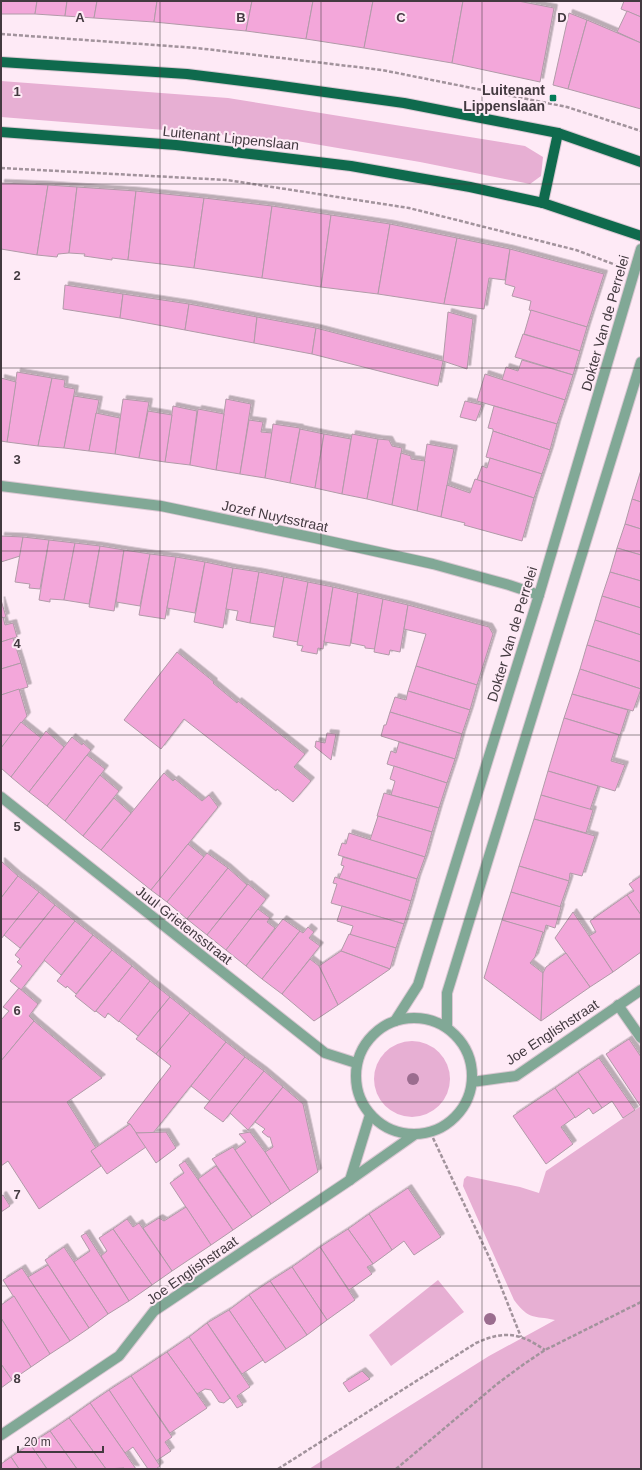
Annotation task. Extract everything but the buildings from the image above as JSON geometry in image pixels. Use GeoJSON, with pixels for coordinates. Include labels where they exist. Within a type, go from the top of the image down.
{"type":"FeatureCollection","features":[{"type":"Feature","properties":{"kind":"main road"},"geometry":{"type":"LineString","coordinates":[[1,62],[187,74],[404,103],[558,133],[641,162]]}},
{"type":"Feature","properties":{"kind":"main road","name":"Luitenant Lippenslaan"},"geometry":{"type":"LineString","coordinates":[[1,132],[176,145],[351,166],[470,187],[543,203],[641,236]]}},
{"type":"Feature","properties":{"kind":"main road"},"geometry":{"type":"LineString","coordinates":[[543,203],[558,133]]}},
{"type":"Feature","properties":{"kind":"street","name":"Dokter Van de Perrelei"},"geometry":{"type":"LineString","coordinates":[[395,1021],[418,985],[539,595],[641,249]]}},
{"type":"Feature","properties":{"kind":"street"},"geometry":{"type":"LineString","coordinates":[[447,1028],[447,993],[641,362]]}},
{"type":"Feature","properties":{"kind":"street","name":"Jozef Nuytsstraat"},"geometry":{"type":"LineString","coordinates":[[1,486],[161,506],[433,564],[539,595]]}},
{"type":"Feature","properties":{"kind":"street","name":"Juul Grietensstraat"},"geometry":{"type":"LineString","coordinates":[[1,798],[325,1054],[356,1063]]}},
{"type":"Feature","properties":{"kind":"street","name":"Joe Englishstraat"},"geometry":{"type":"LineString","coordinates":[[472,1082],[516,1076],[641,990]]}},
{"type":"Feature","properties":{"kind":"street"},"geometry":{"type":"LineString","coordinates":[[618,1005],[641,1038]]}},
{"type":"Feature","properties":{"kind":"street","name":"Dokter Van de Perrelei"},"geometry":{"type":"LineString","coordinates":[[413,1018],[431,1020],[447,1028],[467,1051],[471,1067],[472,1082],[468,1099],[459,1114],[446,1125],[431,1133],[414,1135],[397,1133],[382,1126],[370,1115],[360,1100],[358,1094],[355,1081],[356,1063],[362,1049],[371,1036],[382,1027],[395,1021],[413,1018]]}},
{"type":"Feature","properties":{"kind":"street"},"geometry":{"type":"LineString","coordinates":[[350,1180],[370,1115]]}},
{"type":"Feature","properties":{"kind":"street","name":"Joe Englishstraat"},"geometry":{"type":"LineString","coordinates":[[1,1435],[120,1356],[154,1311],[350,1180],[414,1135]]}},
{"type":"Feature","properties":{"kind":"path"},"geometry":{"type":"LineString","coordinates":[[1,34],[197,48],[382,70],[567,107],[641,131]]}},
{"type":"Feature","properties":{"kind":"path"},"geometry":{"type":"LineString","coordinates":[[1,168],[227,180],[409,208],[576,250],[634,271]]}},
{"type":"Feature","properties":{"kind":"path"},"geometry":{"type":"LineString","coordinates":[[431,1133],[490,1259],[521,1337]]}},
{"type":"Feature","properties":{"kind":"path"},"geometry":{"type":"LineString","coordinates":[[396,1469],[497,1384],[545,1350],[641,1302]]}},
{"type":"Feature","properties":{"kind":"path"},"geometry":{"type":"LineString","coordinates":[[278,1469],[489,1337],[505,1335],[521,1337],[530,1340],[545,1350]]}},
{"type":"Feature","properties":{"kind":"shaded area"},"geometry":{"type":"Polygon","coordinates":[[[1,81],[228,98],[525,146],[543,157],[541,176],[530,184],[420,162],[291,140],[1,117],[1,81]]]}},
{"type":"Feature","properties":{"kind":"shaded area"},"geometry":{"type":"Polygon","coordinates":[[[412,1041],[426,1044],[439,1052],[447,1065],[450,1079],[447,1093],[439,1106],[426,1114],[412,1117],[398,1114],[385,1106],[377,1093],[374,1079],[377,1065],[385,1052],[398,1044],[412,1041]]]}},
{"type":"Feature","properties":{"kind":"shaded area"},"geometry":{"type":"Polygon","coordinates":[[[641,1106],[641,1469],[309,1469],[489,1356],[555,1320],[532,1316],[519,1307],[514,1300],[463,1186],[464,1179],[467,1176],[520,1187],[539,1193],[546,1171],[641,1106]]]}},
{"type":"Feature","properties":{"kind":"shaded area"},"geometry":{"type":"Polygon","coordinates":[[[438,1280],[464,1312],[391,1366],[369,1335],[438,1280]]]}},
{"type":"Feature","properties":{"kind":"place","name":"Luitenant Lippenslaan"},"geometry":{"type":"Point","coordinates":[553,98]}}]}
